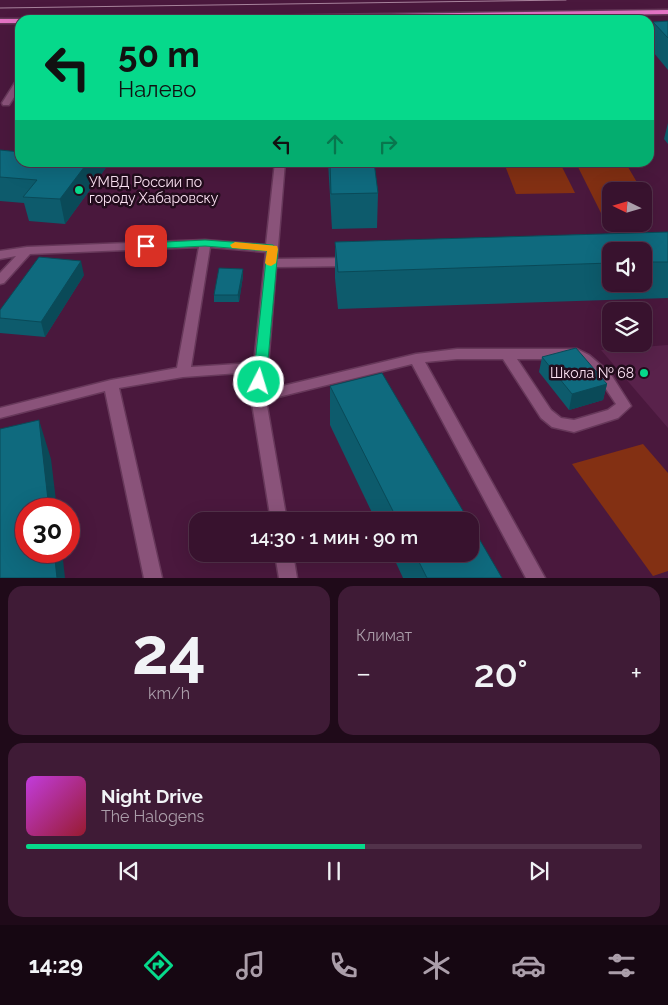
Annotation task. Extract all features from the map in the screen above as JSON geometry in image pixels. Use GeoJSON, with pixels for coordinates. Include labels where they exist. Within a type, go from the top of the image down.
{"type":"FeatureCollection","features":[{"type":"Feature","properties":{"kind":"main road"},"geometry":{"type":"LineString","coordinates":[[505,15],[668,12]]}},
{"type":"Feature","properties":{"kind":"main road"},"geometry":{"type":"LineString","coordinates":[[0,21],[15,21]]}},
{"type":"Feature","properties":{"kind":"street"},"geometry":{"type":"LineString","coordinates":[[664,32],[668,40]]}},
{"type":"Feature","properties":{"kind":"street"},"geometry":{"type":"LineString","coordinates":[[3,105],[15,88]]}},
{"type":"Feature","properties":{"kind":"street"},"geometry":{"type":"LineString","coordinates":[[277,512],[258,397],[280,167]]}},
{"type":"Feature","properties":{"kind":"street"},"geometry":{"type":"LineString","coordinates":[[0,255],[27,251],[205,243],[273,249]]}},
{"type":"Feature","properties":{"kind":"street"},"geometry":{"type":"LineString","coordinates":[[183,372],[205,243]]}},
{"type":"Feature","properties":{"kind":"street"},"geometry":{"type":"LineString","coordinates":[[0,280],[27,251]]}},
{"type":"Feature","properties":{"kind":"street"},"geometry":{"type":"LineString","coordinates":[[271,264],[363,262]]}},
{"type":"Feature","properties":{"kind":"street"},"geometry":{"type":"LineString","coordinates":[[258,397],[416,359],[458,354],[507,354],[577,354],[588,360],[619,396],[624,406],[613,414],[574,426],[557,423],[546,414],[507,354]]}},
{"type":"Feature","properties":{"kind":"street"},"geometry":{"type":"LineString","coordinates":[[416,359],[432,385],[536,578]]}},
{"type":"Feature","properties":{"kind":"street"},"geometry":{"type":"LineString","coordinates":[[0,413],[111,385],[183,372],[260,367]]}},
{"type":"Feature","properties":{"kind":"street"},"geometry":{"type":"LineString","coordinates":[[111,385],[153,578]]}},
{"type":"Feature","properties":{"kind":"street"},"geometry":{"type":"LineString","coordinates":[[285,562],[288,578]]}},
{"type":"Feature","properties":{"kind":"shaded area"},"geometry":{"type":"Polygon","coordinates":[[[506,167],[562,167],[575,193],[516,194],[506,167]]]}},
{"type":"Feature","properties":{"kind":"shaded area"},"geometry":{"type":"Polygon","coordinates":[[[578,167],[628,167],[637,182],[602,182],[601,213],[578,167]]]}},
{"type":"Feature","properties":{"kind":"shaded area","name":"Школа № 68"},"geometry":{"type":"Polygon","coordinates":[[[668,345],[668,428],[603,352],[652,352],[652,346],[668,345]]]}},
{"type":"Feature","properties":{"kind":"shaded area"},"geometry":{"type":"Polygon","coordinates":[[[643,444],[668,473],[668,571],[653,576],[572,464],[643,444]]]}},
{"type":"Feature","properties":{"kind":"building"},"geometry":{"type":"Polygon","coordinates":[[[668,21],[668,38],[654,23],[668,21]]]}},
{"type":"Feature","properties":{"kind":"building"},"geometry":{"type":"Polygon","coordinates":[[[0,150],[15,152],[15,167],[84,167],[60,199],[23,197],[37,180],[0,177],[0,150]]]}},
{"type":"Feature","properties":{"kind":"building"},"geometry":{"type":"Polygon","coordinates":[[[330,167],[375,167],[378,193],[331,194],[330,167]]]}},
{"type":"Feature","properties":{"kind":"building"},"geometry":{"type":"Polygon","coordinates":[[[668,232],[668,262],[652,262],[652,242],[602,242],[602,263],[338,272],[335,242],[668,232]]]}},
{"type":"Feature","properties":{"kind":"building"},"geometry":{"type":"Polygon","coordinates":[[[39,257],[81,261],[41,322],[0,318],[0,310],[39,257]]]}},
{"type":"Feature","properties":{"kind":"building"},"geometry":{"type":"Polygon","coordinates":[[[219,268],[243,269],[238,295],[214,295],[219,268]]]}},
{"type":"Feature","properties":{"kind":"building"},"geometry":{"type":"Polygon","coordinates":[[[576,348],[607,384],[572,394],[542,357],[576,348]]]}},
{"type":"Feature","properties":{"kind":"building"},"geometry":{"type":"Polygon","coordinates":[[[382,373],[464,512],[393,512],[330,386],[382,373]]]}},
{"type":"Feature","properties":{"kind":"building"},"geometry":{"type":"Polygon","coordinates":[[[39,420],[48,498],[15,498],[15,563],[55,563],[57,578],[0,578],[0,429],[39,420]]]}},
{"type":"Feature","properties":{"kind":"building"},"geometry":{"type":"Polygon","coordinates":[[[479,538],[502,578],[427,578],[419,562],[479,562],[479,538]]]}},
{"type":"Feature","properties":{"kind":"tram line"},"geometry":{"type":"LineString","coordinates":[[0,8],[566,0]]}},
{"type":"Feature","properties":{"kind":"slow traffic"},"geometry":{"type":"LineString","coordinates":[[235,245],[273,249],[271,263]]}},
{"type":"Feature","properties":{"kind":"place","name":"УМВД России по городу Хабаровску"},"geometry":{"type":"Point","coordinates":[79,190]}},
{"type":"Feature","properties":{"kind":"place","name":"Школа № 68"},"geometry":{"type":"Point","coordinates":[644,373]}},
{"type":"Feature","properties":{"kind":"route"},"geometry":{"type":"LineString","coordinates":[[146,246],[205,243],[273,249],[259,382]]}}]}
